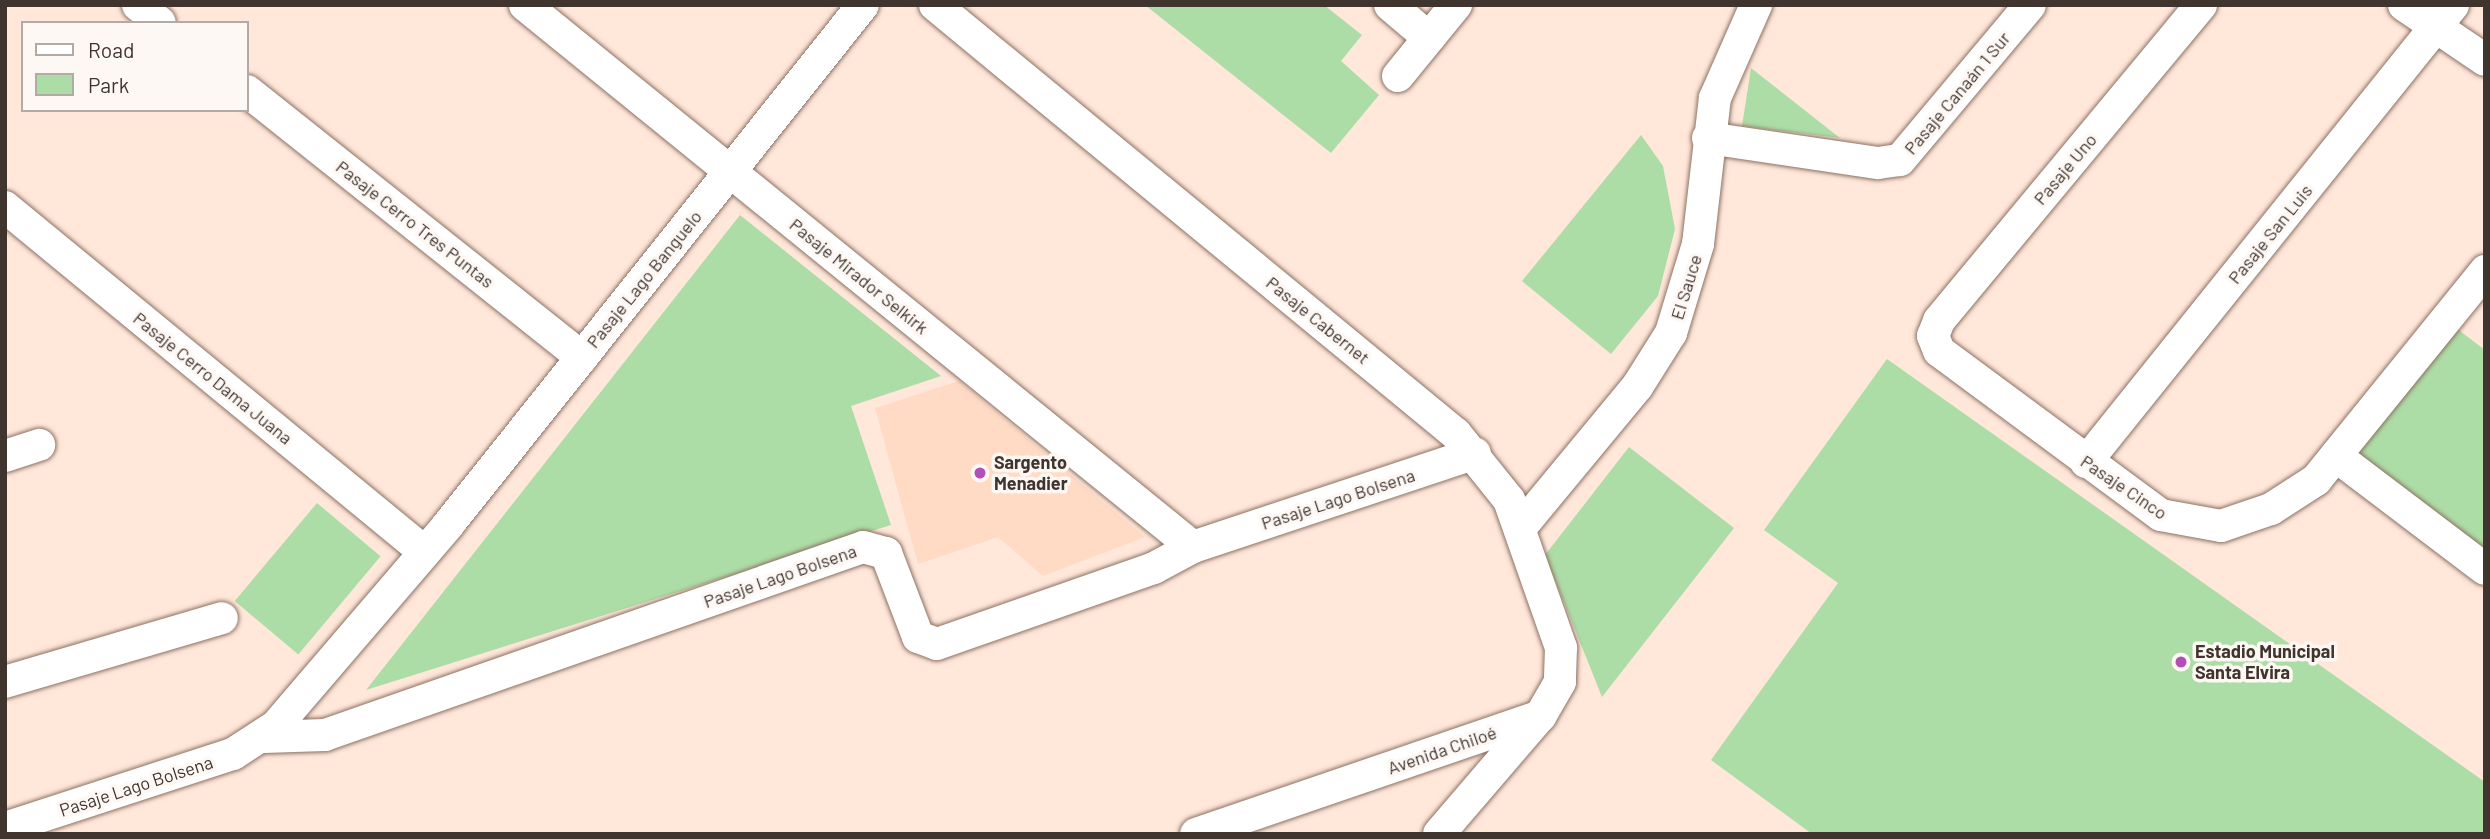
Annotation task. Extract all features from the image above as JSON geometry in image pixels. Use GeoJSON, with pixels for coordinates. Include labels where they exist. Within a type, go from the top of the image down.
{"type":"FeatureCollection","features":[{"type":"Feature","properties":{"kind":"street"},"geometry":{"type":"LineString","coordinates":[[138,5],[158,21]]}},
{"type":"Feature","properties":{"kind":"street","name":"Pasaje Mirador Selkirk"},"geometry":{"type":"LineString","coordinates":[[525,5],[1193,547]]}},
{"type":"Feature","properties":{"kind":"street","name":"Pasaje Lago Banguelo"},"geometry":{"type":"LineString","coordinates":[[421,549],[448,525],[863,5]]}},
{"type":"Feature","properties":{"kind":"street","name":"Pasaje Cabernet"},"geometry":{"type":"LineString","coordinates":[[935,5],[1475,453],[1521,527],[1561,648],[1560,682],[1540,716]]}},
{"type":"Feature","properties":{"kind":"street"},"geometry":{"type":"LineString","coordinates":[[1390,5],[1429,38]]}},
{"type":"Feature","properties":{"kind":"street"},"geometry":{"type":"LineString","coordinates":[[1398,76],[1456,5]]}},
{"type":"Feature","properties":{"kind":"street","name":"El Sauce"},"geometry":{"type":"LineString","coordinates":[[1521,527],[1637,387],[1671,333],[1693,274],[1708,138],[1728,57],[1756,5]]}},
{"type":"Feature","properties":{"kind":"street","name":"Pasaje Canaán 1 Sur"},"geometry":{"type":"LineString","coordinates":[[1708,138],[1878,163],[1900,160],[2030,5]]}},
{"type":"Feature","properties":{"kind":"street","name":"Pasaje Uno"},"geometry":{"type":"LineString","coordinates":[[1933,336],[2201,5]]}},
{"type":"Feature","properties":{"kind":"street"},"geometry":{"type":"LineString","coordinates":[[2404,5],[2445,16],[2485,60]]}},
{"type":"Feature","properties":{"kind":"street","name":"Pasaje San Luis"},"geometry":{"type":"LineString","coordinates":[[2086,462],[2445,16]]}},
{"type":"Feature","properties":{"kind":"street","name":"Pasaje Cerro Tres Puntas"},"geometry":{"type":"LineString","coordinates":[[248,92],[582,357]]}},
{"type":"Feature","properties":{"kind":"street","name":"Pasaje Cerro Dama Juana"},"geometry":{"type":"LineString","coordinates":[[5,207],[421,549]]}},
{"type":"Feature","properties":{"kind":"street","name":"Pasaje Cinco"},"geometry":{"type":"LineString","coordinates":[[1933,336],[1957,366],[2161,515],[2210,526],[2290,499],[2336,456],[2485,271]]}},
{"type":"Feature","properties":{"kind":"street"},"geometry":{"type":"LineString","coordinates":[[5,456],[39,445]]}},
{"type":"Feature","properties":{"kind":"street","name":"Pasaje Lago Bolsena"},"geometry":{"type":"LineString","coordinates":[[264,737],[325,734],[863,547],[879,548],[891,560],[918,637],[930,645],[1154,568],[1193,547],[1475,453]]}},
{"type":"Feature","properties":{"kind":"street"},"geometry":{"type":"LineString","coordinates":[[2336,456],[2485,569]]}},
{"type":"Feature","properties":{"kind":"street","name":"Pasaje Lago Bolsena"},"geometry":{"type":"LineString","coordinates":[[5,828],[233,754],[264,737],[421,549]]}},
{"type":"Feature","properties":{"kind":"street"},"geometry":{"type":"LineString","coordinates":[[5,682],[222,618]]}},
{"type":"Feature","properties":{"kind":"street","name":"Avenida Chiloé"},"geometry":{"type":"LineString","coordinates":[[1196,834],[1540,716]]}},
{"type":"Feature","properties":{"kind":"street","name":"Avenida Chiloé"},"geometry":{"type":"LineString","coordinates":[[1439,834],[1540,716]]}},
{"type":"Feature","properties":{"kind":"shaded area","name":"Sargento Menadier"},"geometry":{"type":"Polygon","coordinates":[[[959,381],[1145,537],[1043,576],[998,537],[918,564],[875,408],[959,381]]]}},
{"type":"Feature","properties":{"kind":"green space"},"geometry":{"type":"Polygon","coordinates":[[[1145,5],[1324,5],[1362,35],[1341,61],[1379,95],[1331,153],[1145,5]]]}},
{"type":"Feature","properties":{"kind":"green space"},"geometry":{"type":"Polygon","coordinates":[[[1751,68],[1840,138],[1742,126],[1751,68]]]}},
{"type":"Feature","properties":{"kind":"green space"},"geometry":{"type":"Polygon","coordinates":[[[1641,135],[1663,166],[1675,229],[1658,296],[1611,354],[1522,281],[1641,135]]]}},
{"type":"Feature","properties":{"kind":"green space"},"geometry":{"type":"Polygon","coordinates":[[[740,215],[941,376],[851,406],[891,525],[366,690],[740,215]]]}},
{"type":"Feature","properties":{"kind":"green space"},"geometry":{"type":"Polygon","coordinates":[[[2456,328],[2485,350],[2485,559],[2351,458],[2456,328]]]}},
{"type":"Feature","properties":{"kind":"green space"},"geometry":{"type":"Polygon","coordinates":[[[1887,359],[2485,782],[2485,834],[1812,834],[1711,760],[1838,583],[1764,530],[1887,359]]]}},
{"type":"Feature","properties":{"kind":"green space"},"geometry":{"type":"Polygon","coordinates":[[[1629,447],[1734,528],[1602,697],[1545,555],[1629,447]]]}},
{"type":"Feature","properties":{"kind":"green space"},"geometry":{"type":"Polygon","coordinates":[[[317,503],[381,556],[298,654],[235,601],[317,503]]]}},
{"type":"Feature","properties":{"kind":"place","name":"Sargento Menadier"},"geometry":{"type":"Point","coordinates":[980,473]}},
{"type":"Feature","properties":{"kind":"place","name":"Estadio Municipal Santa Elvira"},"geometry":{"type":"Point","coordinates":[2181,662]}}]}
